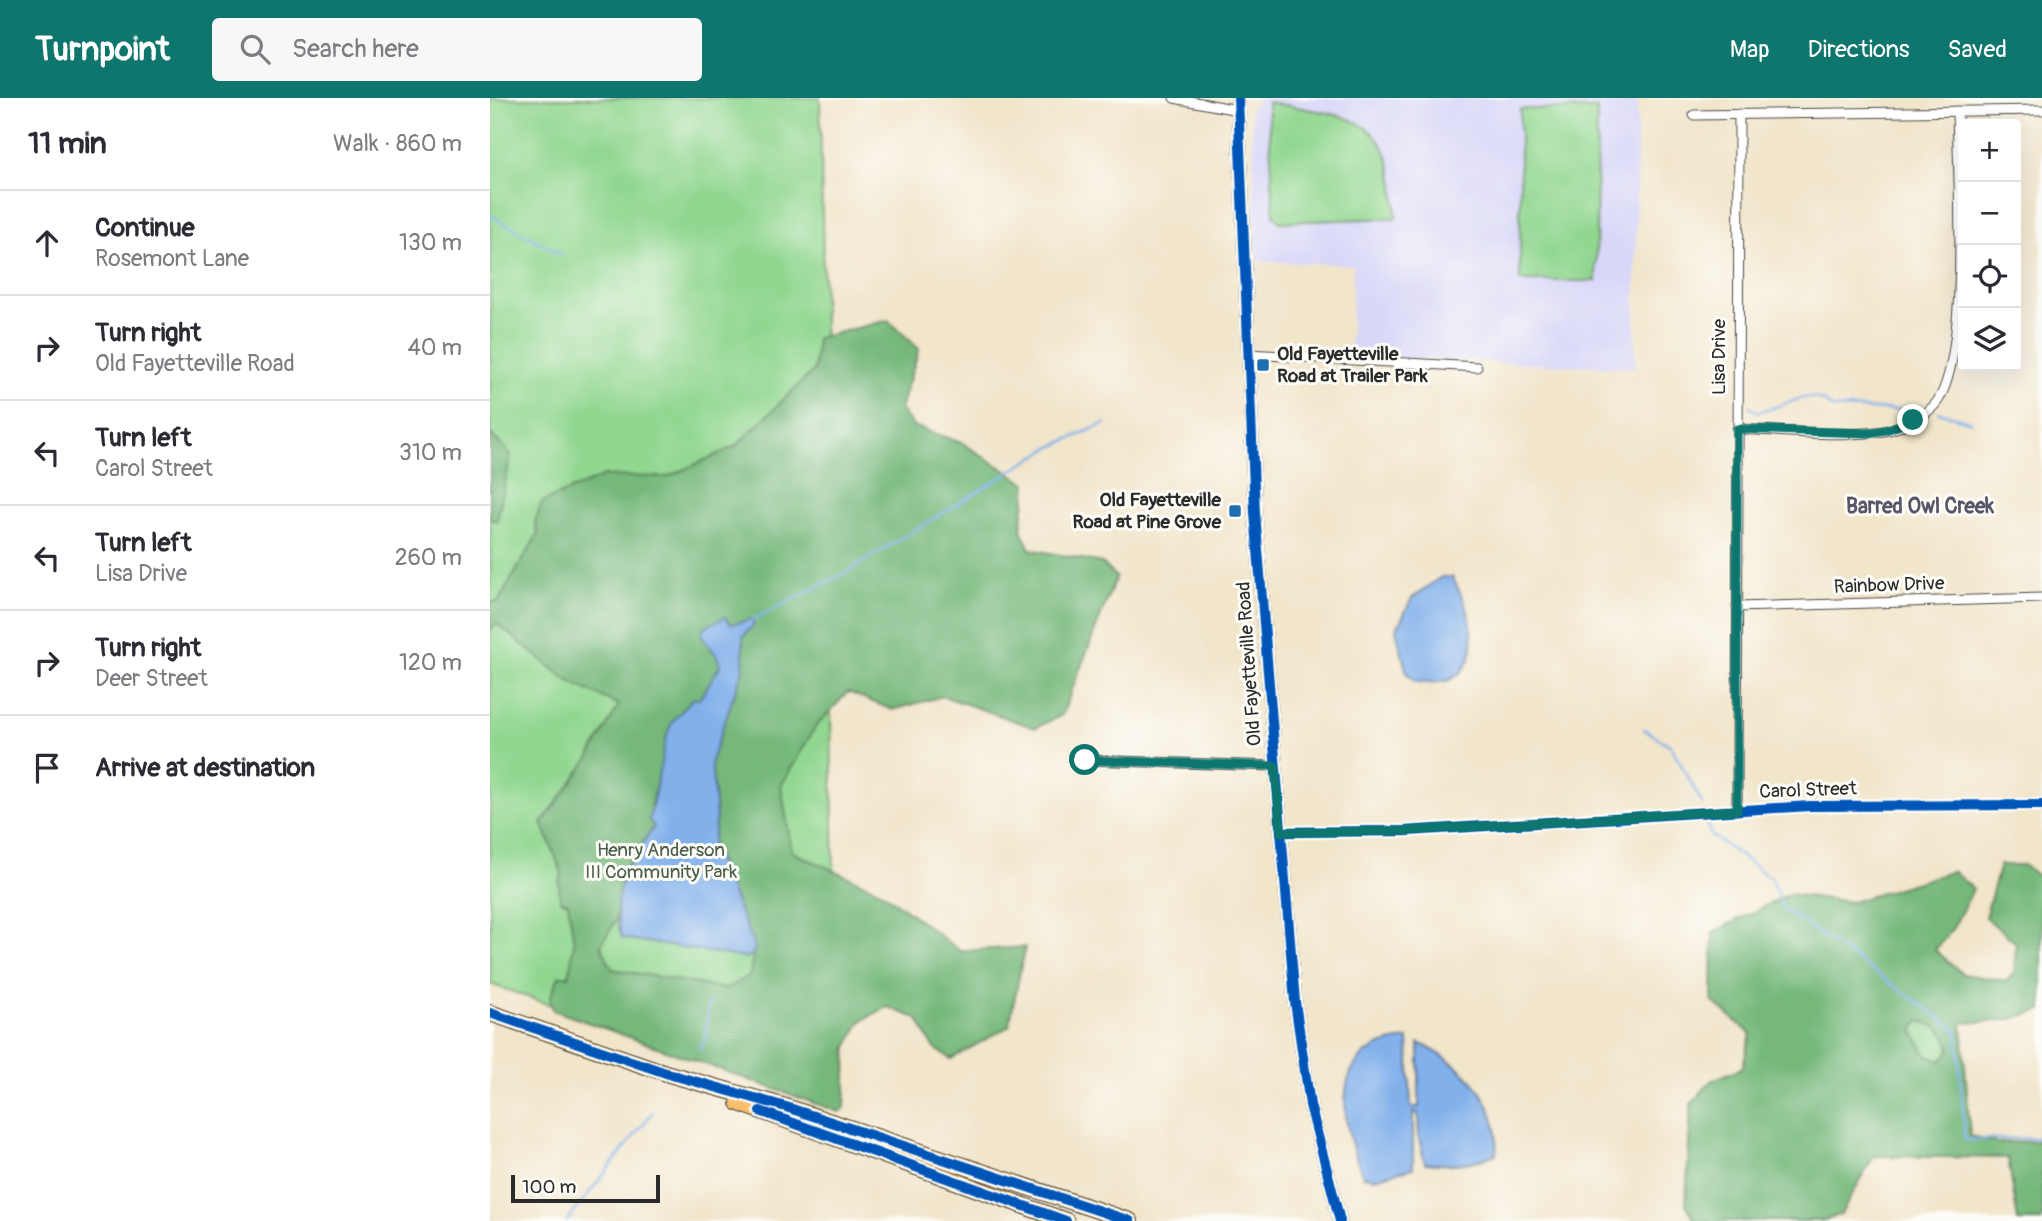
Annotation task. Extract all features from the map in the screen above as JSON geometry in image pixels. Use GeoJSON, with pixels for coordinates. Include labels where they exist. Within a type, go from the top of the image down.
{"type":"FeatureCollection","features":[{"type":"Feature","properties":{"kind":"highway"},"geometry":{"type":"LineString","coordinates":[[490,1013],[669,1074],[786,1107],[1130,1221]]}},
{"type":"Feature","properties":{"kind":"highway"},"geometry":{"type":"LineString","coordinates":[[669,1074],[719,1097],[1066,1221]]}},
{"type":"Feature","properties":{"kind":"street"},"geometry":{"type":"LineString","coordinates":[[1174,98],[1238,104]]}},
{"type":"Feature","properties":{"kind":"street","name":"Old Fayetteville Road"},"geometry":{"type":"LineString","coordinates":[[1238,104],[1255,513],[1295,1002],[1307,1084],[1340,1221]]}},
{"type":"Feature","properties":{"kind":"street"},"geometry":{"type":"LineString","coordinates":[[1694,115],[2042,110]]}},
{"type":"Feature","properties":{"kind":"street"},"geometry":{"type":"LineString","coordinates":[[1737,429],[1868,433],[1898,427],[1936,404],[1950,369],[1957,316],[1957,111]]}},
{"type":"Feature","properties":{"kind":"street","name":"Lisa Drive"},"geometry":{"type":"LineString","coordinates":[[1737,810],[1739,114]]}},
{"type":"Feature","properties":{"kind":"street"},"geometry":{"type":"LineString","coordinates":[[1247,354],[1477,367]]}},
{"type":"Feature","properties":{"kind":"street","name":"Rainbow Drive"},"geometry":{"type":"LineString","coordinates":[[1737,607],[2042,598]]}},
{"type":"Feature","properties":{"kind":"street"},"geometry":{"type":"LineString","coordinates":[[1085,760],[1275,766]]}},
{"type":"Feature","properties":{"kind":"street","name":"Carol Street"},"geometry":{"type":"LineString","coordinates":[[1281,832],[1405,831],[1737,810],[2042,805]]}},
{"type":"Feature","properties":{"kind":"shaded area"},"geometry":{"type":"Polygon","coordinates":[[[1256,98],[1637,98],[1635,368],[1350,356],[1353,265],[1257,261],[1251,106],[1256,105],[1256,98]]]}},
{"type":"Feature","properties":{"kind":"green space","name":"Henry Anderson III Community Park"},"geometry":{"type":"Polygon","coordinates":[[[490,98],[820,98],[838,1104],[490,984],[490,98]]]}},
{"type":"Feature","properties":{"kind":"green space"},"geometry":{"type":"Polygon","coordinates":[[[1268,102],[1325,112],[1347,118],[1365,127],[1378,139],[1388,158],[1394,183],[1396,218],[1280,222],[1274,216],[1268,102]]]}},
{"type":"Feature","properties":{"kind":"green space"},"geometry":{"type":"Polygon","coordinates":[[[1520,109],[1597,109],[1596,281],[1520,281],[1520,109]]]}},
{"type":"Feature","properties":{"kind":"green space"},"geometry":{"type":"Polygon","coordinates":[[[888,320],[919,349],[900,409],[913,426],[962,443],[1027,484],[1021,530],[1030,549],[1102,563],[1116,577],[1062,715],[1035,728],[943,696],[893,710],[848,692],[816,726],[781,786],[792,852],[881,891],[960,951],[1025,947],[1009,1026],[951,1059],[933,1047],[917,1018],[887,1007],[861,1021],[847,1047],[845,1108],[839,1112],[553,1010],[550,998],[559,976],[569,976],[574,943],[568,903],[560,900],[559,882],[562,873],[542,823],[589,758],[619,705],[568,681],[497,624],[490,630],[490,602],[498,602],[538,534],[535,522],[542,502],[604,476],[667,477],[736,446],[814,370],[817,338],[888,320]],[[745,622],[731,624],[702,637],[718,656],[720,666],[700,698],[672,722],[651,805],[654,827],[623,871],[616,920],[601,945],[612,969],[726,989],[750,975],[754,947],[712,846],[716,816],[711,761],[743,669],[743,636],[753,626],[745,622]]]}},
{"type":"Feature","properties":{"kind":"green space"},"geometry":{"type":"Polygon","coordinates":[[[490,433],[511,455],[497,521],[490,519],[490,433]]]}},
{"type":"Feature","properties":{"kind":"green space"},"geometry":{"type":"Polygon","coordinates":[[[2000,865],[2023,865],[2042,879],[2042,1010],[2007,1020],[1962,1023],[1970,1136],[1997,1143],[2042,1141],[2042,1221],[2018,1221],[2008,1158],[1874,1156],[1841,1214],[1825,1221],[1695,1221],[1686,1204],[1691,1104],[1712,1080],[1742,1068],[1751,1034],[1712,1001],[1713,932],[1789,894],[1852,902],[1953,871],[1973,889],[1953,928],[1935,950],[1963,974],[2007,981],[2014,973],[2016,943],[1985,917],[2000,865]],[[1919,1021],[1913,1031],[1927,1056],[1942,1061],[1950,1049],[1946,1037],[1940,1029],[1919,1021]]]}},
{"type":"Feature","properties":{"kind":"green space"},"geometry":{"type":"Polygon","coordinates":[[[1919,1021],[1931,1024],[1946,1037],[1950,1049],[1941,1061],[1927,1057],[1913,1031],[1919,1021]]]}},
{"type":"Feature","properties":{"kind":"water"},"geometry":{"type":"Polygon","coordinates":[[[1441,577],[1452,577],[1464,602],[1472,632],[1469,659],[1462,671],[1449,680],[1416,682],[1407,674],[1396,630],[1412,598],[1441,577]]]}},
{"type":"Feature","properties":{"kind":"water"},"geometry":{"type":"Polygon","coordinates":[[[725,617],[731,624],[753,619],[753,626],[743,636],[743,669],[711,761],[716,816],[712,846],[755,948],[752,955],[745,958],[622,938],[617,906],[619,892],[629,866],[654,827],[649,820],[666,738],[672,722],[692,699],[700,698],[720,666],[717,656],[702,637],[703,628],[725,617]]]}},
{"type":"Feature","properties":{"kind":"water"},"geometry":{"type":"Polygon","coordinates":[[[1408,1039],[1411,1107],[1419,1107],[1419,1043],[1451,1062],[1477,1086],[1493,1117],[1496,1154],[1461,1163],[1425,1163],[1419,1139],[1418,1113],[1413,1112],[1413,1168],[1375,1178],[1363,1176],[1349,1132],[1346,1110],[1346,1090],[1352,1071],[1363,1056],[1382,1045],[1408,1039]]]}},
{"type":"Feature","properties":{"kind":"waterway"},"geometry":{"type":"LineString","coordinates":[[490,215],[562,255]]}},
{"type":"Feature","properties":{"kind":"waterway"},"geometry":{"type":"LineString","coordinates":[[1749,406],[1758,412],[1796,400],[1815,398],[1832,408],[1911,410],[1920,407]]}},
{"type":"Feature","properties":{"kind":"waterway"},"geometry":{"type":"LineString","coordinates":[[1939,412],[1971,422]]}},
{"type":"Feature","properties":{"kind":"waterway"},"geometry":{"type":"LineString","coordinates":[[752,620],[845,573],[1047,449],[1106,423]]}},
{"type":"Feature","properties":{"kind":"waterway"},"geometry":{"type":"LineString","coordinates":[[1644,729],[1671,746],[1702,803]]}},
{"type":"Feature","properties":{"kind":"waterway"},"geometry":{"type":"LineString","coordinates":[[1705,820],[1711,835],[1771,878],[1783,908],[1957,1030],[1965,1140],[2042,1138]]}},
{"type":"Feature","properties":{"kind":"waterway"},"geometry":{"type":"LineString","coordinates":[[699,1049],[706,1038],[709,1001]]}},
{"type":"Feature","properties":{"kind":"waterway"},"geometry":{"type":"LineString","coordinates":[[567,1221],[653,1112]]}},
{"type":"Feature","properties":{"kind":"cycle path"},"geometry":{"type":"LineString","coordinates":[[1238,98],[1255,513],[1295,1002],[1310,1105],[1340,1221]]}},
{"type":"Feature","properties":{"kind":"cycle path"},"geometry":{"type":"LineString","coordinates":[[1281,832],[1405,831],[1810,806],[2042,805]]}},
{"type":"Feature","properties":{"kind":"cycle path"},"geometry":{"type":"LineString","coordinates":[[490,1013],[669,1074],[786,1107],[1130,1221]]}},
{"type":"Feature","properties":{"kind":"cycle path"},"geometry":{"type":"LineString","coordinates":[[760,1111],[1066,1221]]}},
{"type":"Feature","properties":{"kind":"place","name":"Old Fayetteville Road at Trailer Park"},"geometry":{"type":"Point","coordinates":[1263,365]}},
{"type":"Feature","properties":{"kind":"place","name":"Old Fayetteville Road at Pine Grove"},"geometry":{"type":"Point","coordinates":[1235,511]}},
{"type":"Feature","properties":{"kind":"district","name":"Barred Owl Creek"},"geometry":{"type":"Point","coordinates":[1920,506]}},
{"type":"Feature","properties":{"kind":"route"},"geometry":{"type":"LineString","coordinates":[[1085,760],[1275,766],[1281,832],[1405,831],[1737,810],[1737,429],[1868,433],[1898,427],[1913,420]]}}]}
